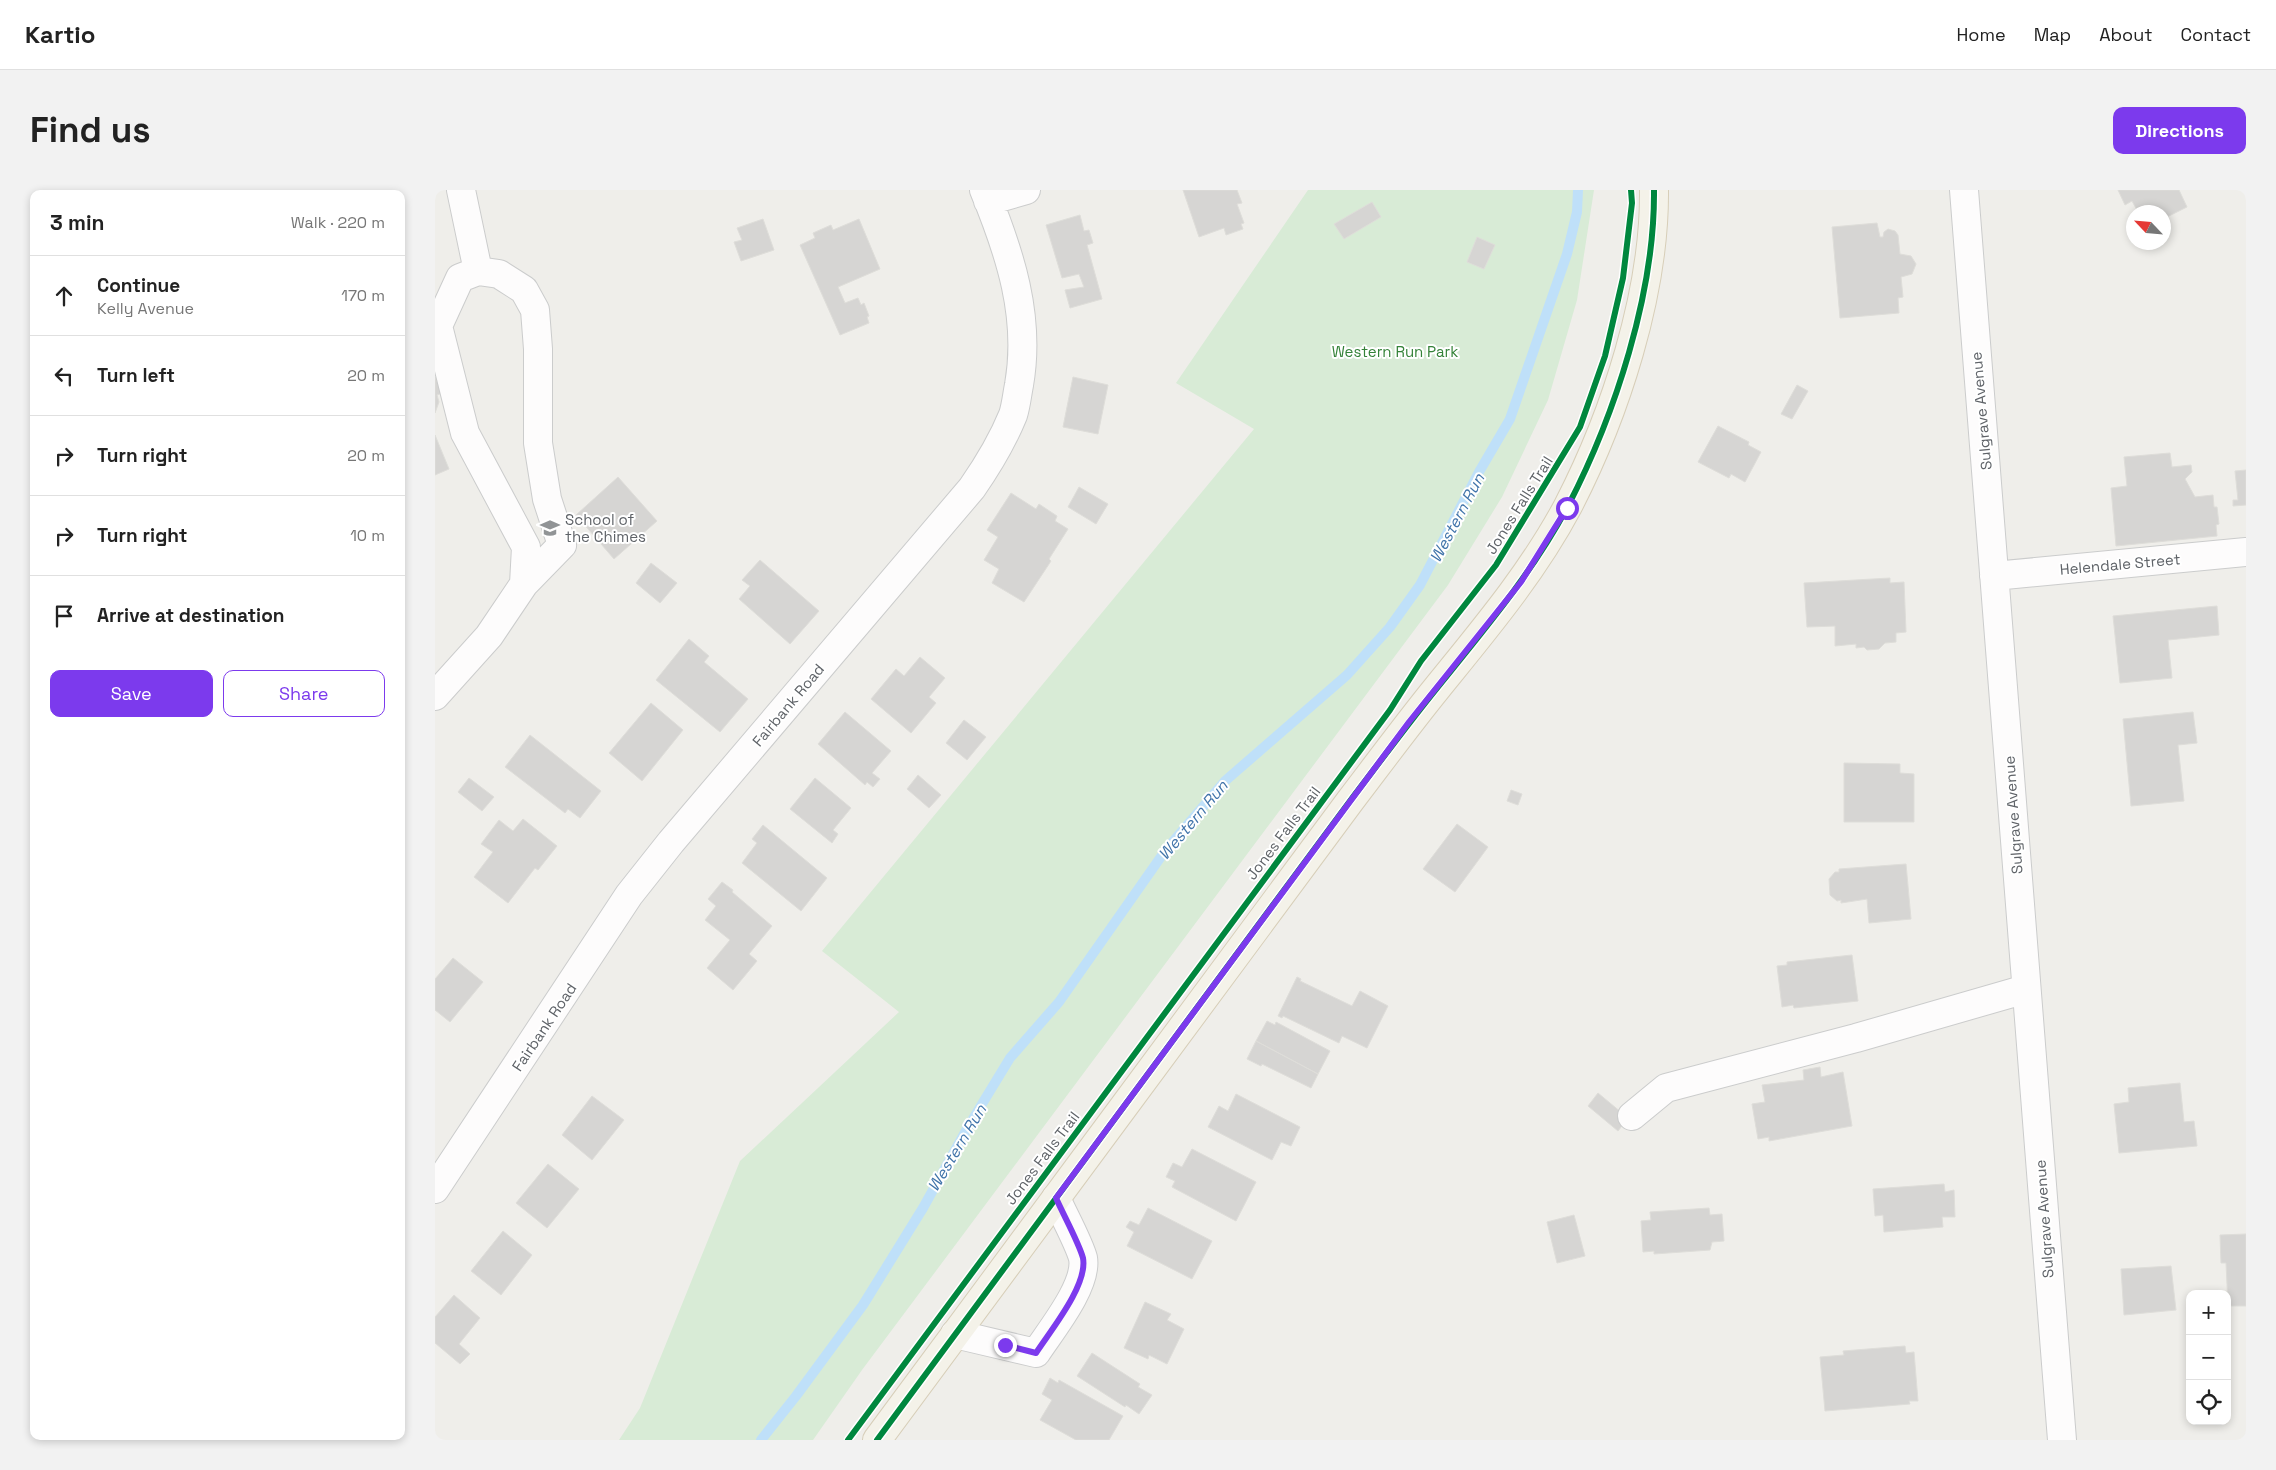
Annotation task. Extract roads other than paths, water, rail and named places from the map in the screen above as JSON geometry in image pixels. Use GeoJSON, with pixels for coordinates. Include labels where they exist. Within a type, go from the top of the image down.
{"type":"FeatureCollection","features":[{"type":"Feature","properties":{"kind":"main road"},"geometry":{"type":"LineString","coordinates":[[877,1440],[1409,722],[1521,582],[1567,508],[1601,438],[1626,365],[1645,281],[1654,206],[1654,190]]}},
{"type":"Feature","properties":{"kind":"street"},"geometry":{"type":"LineString","coordinates":[[461,190],[478,271]]}},
{"type":"Feature","properties":{"kind":"street"},"geometry":{"type":"LineString","coordinates":[[986,195],[1026,190]]}},
{"type":"Feature","properties":{"kind":"street","name":"Sulgrave Avenue"},"geometry":{"type":"LineString","coordinates":[[1963,190],[2061,1440]]}},
{"type":"Feature","properties":{"kind":"street","name":"Fairbank Road"},"geometry":{"type":"LineString","coordinates":[[435,1189],[629,895],[671,842],[972,488],[997,450],[1013,413],[1021,371],[1023,326],[1019,292],[986,195]]}},
{"type":"Feature","properties":{"kind":"street"},"geometry":{"type":"LineString","coordinates":[[435,696],[489,636],[524,584],[562,545],[547,499],[538,443],[538,348],[535,310],[524,290],[499,274],[478,271],[460,278],[438,326],[465,433],[526,547],[524,584]]}},
{"type":"Feature","properties":{"kind":"street","name":"Helendale Street"},"geometry":{"type":"LineString","coordinates":[[1994,576],[2246,552]]}},
{"type":"Feature","properties":{"kind":"street"},"geometry":{"type":"LineString","coordinates":[[1632,1116],[1666,1088],[1855,1038],[2026,989]]}},
{"type":"Feature","properties":{"kind":"street"},"geometry":{"type":"LineString","coordinates":[[955,1334],[1036,1353],[1064,1311],[1083,1276],[1083,1258],[1056,1198]]}},
{"type":"Feature","properties":{"kind":"waterway","name":"Western Run"},"geometry":{"type":"LineString","coordinates":[[761,1440],[863,1305],[923,1208],[968,1127],[1010,1058],[1059,1002],[1165,851],[1225,781],[1347,675],[1390,627],[1420,585],[1479,472],[1510,419],[1567,254],[1577,212],[1578,190]]}},
{"type":"Feature","properties":{"kind":"place","name":"School of the Chimes"},"geometry":{"type":"Point","coordinates":[550,528]}},
{"type":"Feature","properties":{"kind":"park label","name":"Western Run Park"},"geometry":{"type":"Point","coordinates":[1395,351]}}]}
